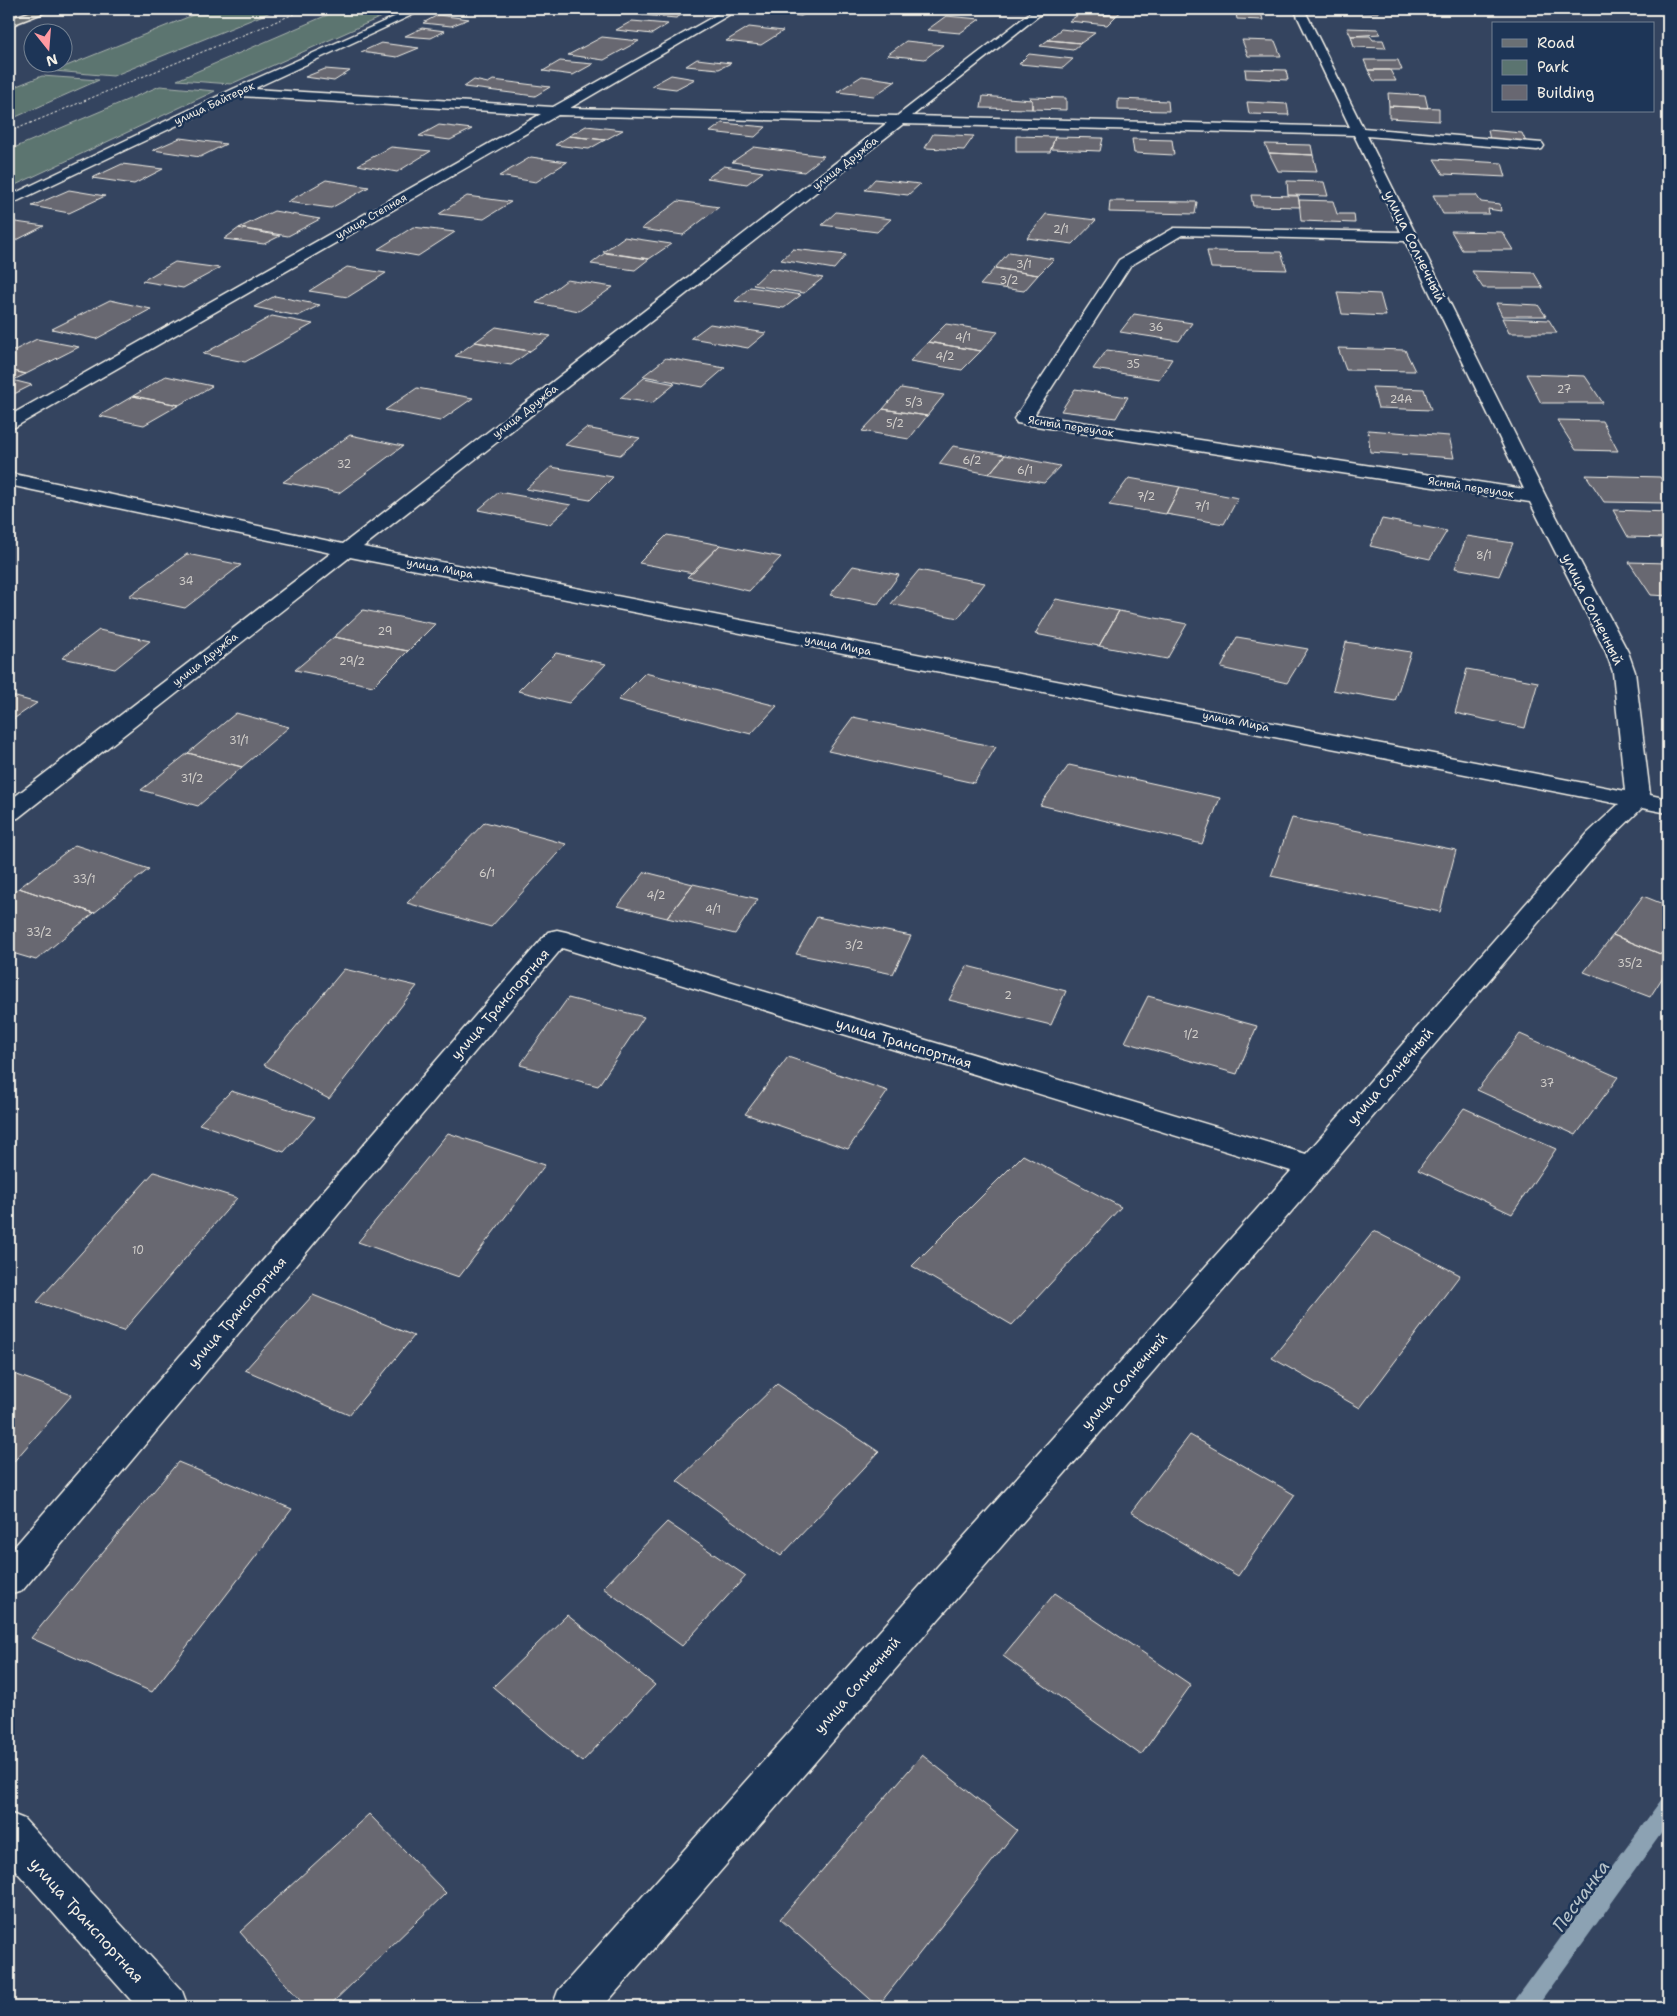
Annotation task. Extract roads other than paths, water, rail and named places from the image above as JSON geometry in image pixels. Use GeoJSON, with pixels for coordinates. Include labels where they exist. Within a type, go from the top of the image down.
{"type":"FeatureCollection","features":[{"type":"Feature","properties":{"kind":"main road"},"geometry":{"type":"LineString","coordinates":[[9,23],[48,9]]}},
{"type":"Feature","properties":{"kind":"street","name":"улица Байтерек"},"geometry":{"type":"LineString","coordinates":[[9,201],[237,92],[420,9]]}},
{"type":"Feature","properties":{"kind":"street","name":"улица Степная"},"geometry":{"type":"LineString","coordinates":[[9,423],[734,9]]}},
{"type":"Feature","properties":{"kind":"street","name":"улица Дружба"},"geometry":{"type":"LineString","coordinates":[[9,813],[1042,9]]}},
{"type":"Feature","properties":{"kind":"street","name":"улица Солнечный"},"geometry":{"type":"LineString","coordinates":[[574,2007],[1312,1167],[1597,838],[1638,799],[1624,672],[1617,652],[1536,497],[1411,237],[1357,132],[1299,9]]}},
{"type":"Feature","properties":{"kind":"street"},"geometry":{"type":"LineString","coordinates":[[237,92],[554,111],[1357,132],[1537,146]]}},
{"type":"Feature","properties":{"kind":"street","name":"Ясный переулок"},"geometry":{"type":"LineString","coordinates":[[1411,237],[1179,231],[1124,263],[1022,419],[1536,497]]}},
{"type":"Feature","properties":{"kind":"street","name":"улица Мира"},"geometry":{"type":"LineString","coordinates":[[9,479],[345,550],[1668,806]]}},
{"type":"Feature","properties":{"kind":"street","name":"улица Транспортная"},"geometry":{"type":"LineString","coordinates":[[9,1579],[557,938],[1312,1167]]}},
{"type":"Feature","properties":{"kind":"street","name":"улица Транспортная"},"geometry":{"type":"LineString","coordinates":[[9,1832],[166,2007]]}},
{"type":"Feature","properties":{"kind":"waterway","name":"Песчанка"},"geometry":{"type":"LineString","coordinates":[[1524,2007],[1668,1807]]}}]}
